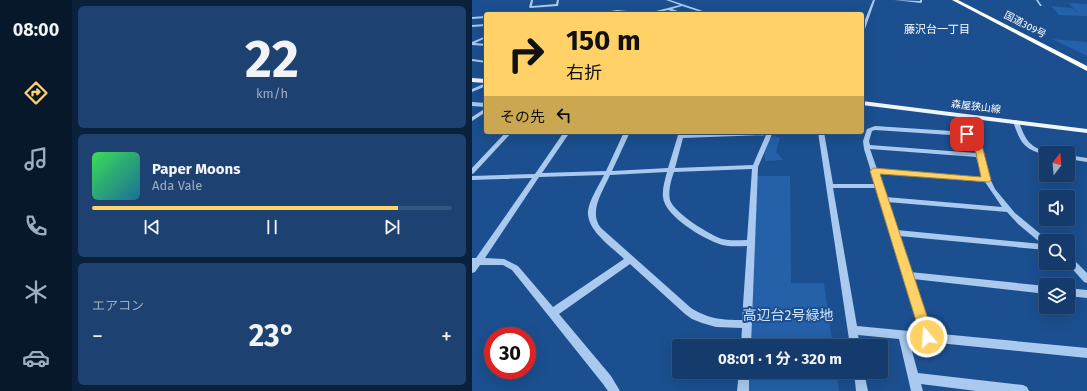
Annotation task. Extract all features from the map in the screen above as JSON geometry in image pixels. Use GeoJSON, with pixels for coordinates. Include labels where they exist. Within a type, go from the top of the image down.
{"type":"FeatureCollection","features":[{"type":"Feature","properties":{"kind":"highway","name":"国道309号"},"geometry":{"type":"LineString","coordinates":[[954,0],[1087,69]]}},
{"type":"Feature","properties":{"kind":"highway","name":"国道309号"},"geometry":{"type":"LineString","coordinates":[[958,0],[1087,66]]}},
{"type":"Feature","properties":{"kind":"highway"},"geometry":{"type":"LineString","coordinates":[[998,23],[1087,74]]}},
{"type":"Feature","properties":{"kind":"highway"},"geometry":{"type":"LineString","coordinates":[[1014,28],[1087,62]]}},
{"type":"Feature","properties":{"kind":"main road"},"geometry":{"type":"LineString","coordinates":[[472,80],[484,82]]}},
{"type":"Feature","properties":{"kind":"main road","name":"森屋狭山線"},"geometry":{"type":"LineString","coordinates":[[864,103],[1087,131]]}},
{"type":"Feature","properties":{"kind":"street"},"geometry":{"type":"LineString","coordinates":[[532,0],[530,7],[557,5],[558,0]]}},
{"type":"Feature","properties":{"kind":"street"},"geometry":{"type":"LineString","coordinates":[[667,0],[703,12]]}},
{"type":"Feature","properties":{"kind":"street"},"geometry":{"type":"LineString","coordinates":[[864,27],[874,0]]}},
{"type":"Feature","properties":{"kind":"street"},"geometry":{"type":"LineString","coordinates":[[895,0],[921,2],[921,0]]}},
{"type":"Feature","properties":{"kind":"street"},"geometry":{"type":"LineString","coordinates":[[1037,0],[1041,5]]}},
{"type":"Feature","properties":{"kind":"street"},"geometry":{"type":"LineString","coordinates":[[656,12],[682,6]]}},
{"type":"Feature","properties":{"kind":"street"},"geometry":{"type":"LineString","coordinates":[[667,9],[677,12]]}},
{"type":"Feature","properties":{"kind":"street"},"geometry":{"type":"LineString","coordinates":[[472,12],[473,18],[484,17]]}},
{"type":"Feature","properties":{"kind":"street"},"geometry":{"type":"LineString","coordinates":[[609,12],[627,12]]}},
{"type":"Feature","properties":{"kind":"street"},"geometry":{"type":"LineString","coordinates":[[472,26],[484,25]]}},
{"type":"Feature","properties":{"kind":"street"},"geometry":{"type":"LineString","coordinates":[[472,43],[484,38]]}},
{"type":"Feature","properties":{"kind":"street"},"geometry":{"type":"LineString","coordinates":[[472,43],[484,45]]}},
{"type":"Feature","properties":{"kind":"street"},"geometry":{"type":"LineString","coordinates":[[472,60],[484,62]]}},
{"type":"Feature","properties":{"kind":"street"},"geometry":{"type":"LineString","coordinates":[[472,91],[484,83]]}},
{"type":"Feature","properties":{"kind":"street"},"geometry":{"type":"LineString","coordinates":[[472,104],[484,105]]}},
{"type":"Feature","properties":{"kind":"street"},"geometry":{"type":"LineString","coordinates":[[472,119],[484,111]]}},
{"type":"Feature","properties":{"kind":"street"},"geometry":{"type":"LineString","coordinates":[[1016,122],[1027,146],[1039,151]]}},
{"type":"Feature","properties":{"kind":"street"},"geometry":{"type":"LineString","coordinates":[[927,337],[867,147],[869,130],[875,128],[967,134],[976,138],[986,180],[1008,210],[1039,236]]}},
{"type":"Feature","properties":{"kind":"street"},"geometry":{"type":"LineString","coordinates":[[472,172],[507,134]]}},
{"type":"Feature","properties":{"kind":"street"},"geometry":{"type":"LineString","coordinates":[[472,270],[475,261],[566,134]]}},
{"type":"Feature","properties":{"kind":"street"},"geometry":{"type":"LineString","coordinates":[[626,134],[592,207],[592,220],[598,230],[688,311],[698,318],[715,324],[747,324]]}},
{"type":"Feature","properties":{"kind":"street"},"geometry":{"type":"LineString","coordinates":[[681,134],[666,199],[671,209],[714,239],[733,243],[751,243]]}},
{"type":"Feature","properties":{"kind":"street"},"geometry":{"type":"LineString","coordinates":[[746,339],[755,167],[770,134]]}},
{"type":"Feature","properties":{"kind":"street"},"geometry":{"type":"LineString","coordinates":[[821,134],[854,339]]}},
{"type":"Feature","properties":{"kind":"street"},"geometry":{"type":"LineString","coordinates":[[867,147],[980,155]]}},
{"type":"Feature","properties":{"kind":"street"},"geometry":{"type":"LineString","coordinates":[[1075,158],[1087,160]]}},
{"type":"Feature","properties":{"kind":"street"},"geometry":{"type":"LineString","coordinates":[[472,178],[755,167]]}},
{"type":"Feature","properties":{"kind":"street"},"geometry":{"type":"LineString","coordinates":[[874,171],[986,180]]}},
{"type":"Feature","properties":{"kind":"street"},"geometry":{"type":"LineString","coordinates":[[829,186],[879,186]]}},
{"type":"Feature","properties":{"kind":"street"},"geometry":{"type":"LineString","coordinates":[[883,199],[1008,210]]}},
{"type":"Feature","properties":{"kind":"street"},"geometry":{"type":"LineString","coordinates":[[894,233],[1039,246]]}},
{"type":"Feature","properties":{"kind":"street"},"geometry":{"type":"LineString","coordinates":[[552,313],[630,259]]}},
{"type":"Feature","properties":{"kind":"street"},"geometry":{"type":"LineString","coordinates":[[475,261],[504,262],[515,268],[552,313],[611,390]]}},
{"type":"Feature","properties":{"kind":"street"},"geometry":{"type":"LineString","coordinates":[[1075,266],[1087,279]]}},
{"type":"Feature","properties":{"kind":"street"},"geometry":{"type":"LineString","coordinates":[[908,275],[1039,289]]}},
{"type":"Feature","properties":{"kind":"street"},"geometry":{"type":"LineString","coordinates":[[1075,293],[1087,294]]}},
{"type":"Feature","properties":{"kind":"street"},"geometry":{"type":"LineString","coordinates":[[852,330],[1087,353]]}},
{"type":"Feature","properties":{"kind":"street"},"geometry":{"type":"LineString","coordinates":[[902,334],[917,391]]}},
{"type":"Feature","properties":{"kind":"street"},"geometry":{"type":"LineString","coordinates":[[914,378],[1023,391]]}},
{"type":"Feature","properties":{"kind":"street"},"geometry":{"type":"LineString","coordinates":[[743,391],[744,379]]}},
{"type":"Feature","properties":{"kind":"street"},"geometry":{"type":"LineString","coordinates":[[860,379],[862,391]]}},
{"type":"Feature","properties":{"kind":"green space"},"geometry":{"type":"Polygon","coordinates":[[[1068,3],[1087,4],[1087,16],[1082,16],[1068,3]]]}},
{"type":"Feature","properties":{"kind":"green space"},"geometry":{"type":"Polygon","coordinates":[[[1051,6],[1072,8],[1082,16],[1059,15],[1051,6]]]}},
{"type":"Feature","properties":{"kind":"green space"},"geometry":{"type":"Polygon","coordinates":[[[1052,39],[1087,42],[1087,56],[1052,39]]]}},
{"type":"Feature","properties":{"kind":"green space"},"geometry":{"type":"Polygon","coordinates":[[[775,136],[780,138],[776,152],[783,160],[765,161],[766,146],[775,136]]]}},
{"type":"Feature","properties":{"kind":"green space","name":"高辺台2号緑地"},"geometry":{"type":"Polygon","coordinates":[[[757,176],[790,176],[791,283],[824,283],[832,339],[751,339],[757,176]]]}},
{"type":"Feature","properties":{"kind":"green space"},"geometry":{"type":"Polygon","coordinates":[[[748,379],[837,379],[839,391],[747,391],[748,379]]]}},
{"type":"Feature","properties":{"kind":"district","name":"藤沢台一丁目"},"geometry":{"type":"Point","coordinates":[937,29]}},
{"type":"Feature","properties":{"kind":"route"},"geometry":{"type":"LineString","coordinates":[[927,337],[874,171],[986,180],[976,138],[967,134]]}}]}
